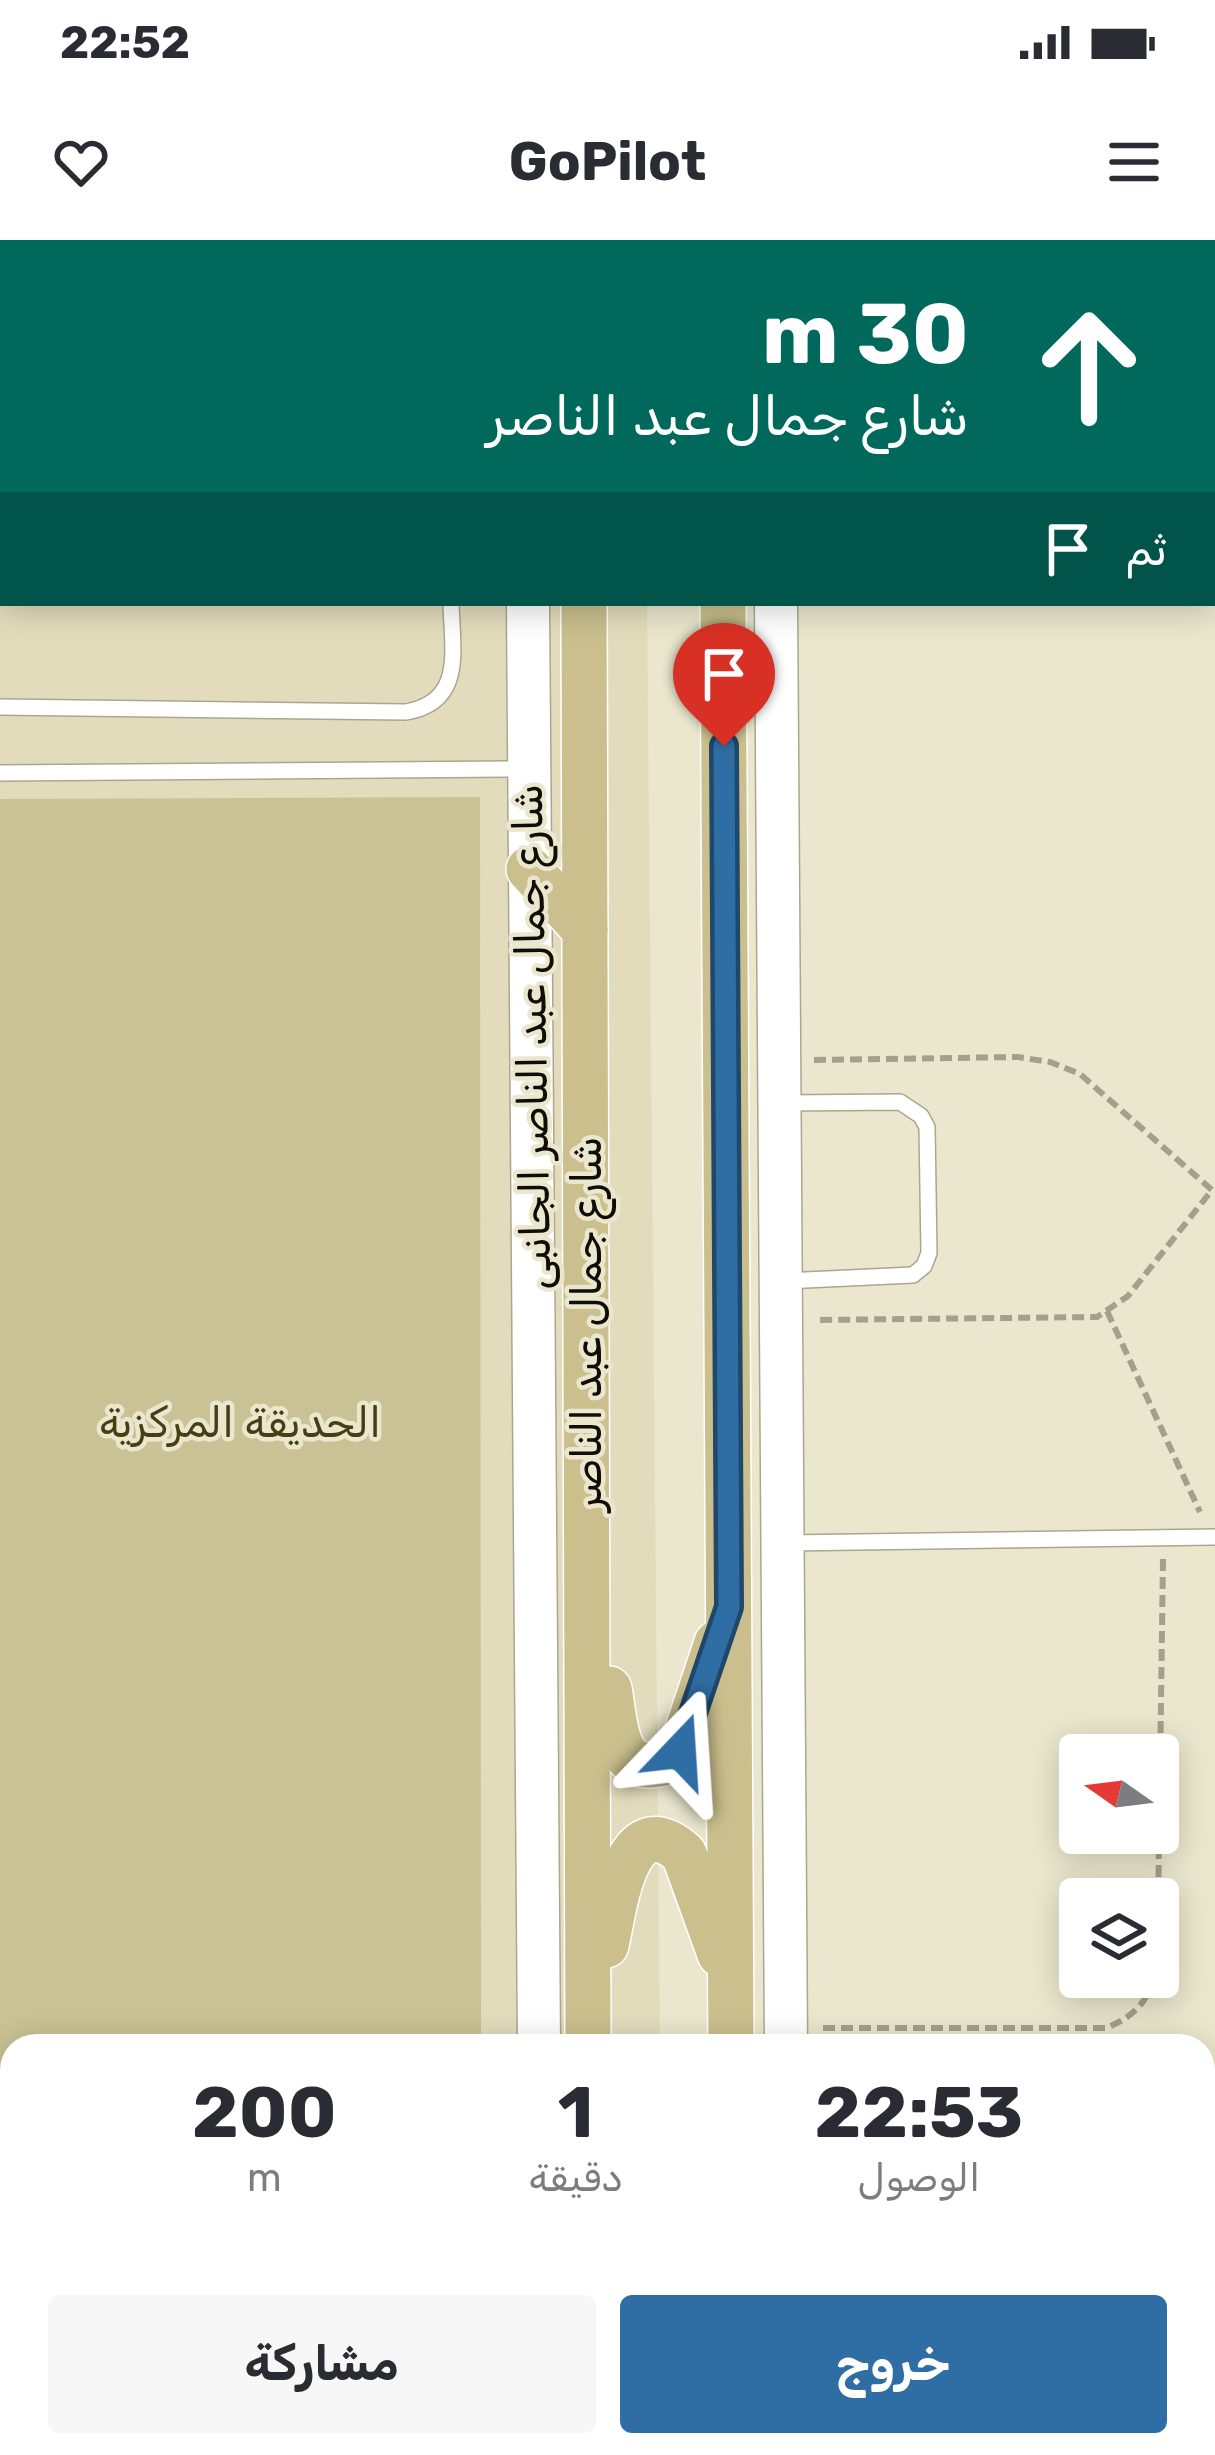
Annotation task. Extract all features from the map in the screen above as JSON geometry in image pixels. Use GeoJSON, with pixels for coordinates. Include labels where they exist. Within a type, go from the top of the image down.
{"type":"FeatureCollection","features":[{"type":"Feature","properties":{"kind":"main road","name":"شارع جمال عبد الناصر الجانبى"},"geometry":{"type":"LineString","coordinates":[[528,606],[539,2034]]}},
{"type":"Feature","properties":{"kind":"main road","name":"شارع جمال عبد الناصر"},"geometry":{"type":"LineString","coordinates":[[584,606],[588,2034]]}},
{"type":"Feature","properties":{"kind":"main road"},"geometry":{"type":"LineString","coordinates":[[724,606],[731,2034]]}},
{"type":"Feature","properties":{"kind":"main road"},"geometry":{"type":"LineString","coordinates":[[776,606],[786,2034]]}},
{"type":"Feature","properties":{"kind":"main road"},"geometry":{"type":"LineString","coordinates":[[529,869],[585,930]]}},
{"type":"Feature","properties":{"kind":"main road"},"geometry":{"type":"LineString","coordinates":[[587,1568],[620,1749],[642,1766],[670,1761],[680,1751],[729,1607]]}},
{"type":"Feature","properties":{"kind":"main road"},"geometry":{"type":"LineString","coordinates":[[588,2034],[626,1862],[645,1842],[659,1840],[684,1853],[731,1985]]}},
{"type":"Feature","properties":{"kind":"lane"},"geometry":{"type":"LineString","coordinates":[[0,707],[423,709],[447,687],[452,671],[452,606]]}},
{"type":"Feature","properties":{"kind":"lane"},"geometry":{"type":"LineString","coordinates":[[0,772],[529,769]]}},
{"type":"Feature","properties":{"kind":"lane"},"geometry":{"type":"LineString","coordinates":[[779,1082],[901,1102],[921,1116],[927,1127],[929,1253],[924,1267],[913,1275],[781,1301]]}},
{"type":"Feature","properties":{"kind":"lane"},"geometry":{"type":"LineString","coordinates":[[783,1544],[1213,1537]]}},
{"type":"Feature","properties":{"kind":"path"},"geometry":{"type":"LineString","coordinates":[[779,1082],[1018,1057],[1050,1062],[1080,1074],[1213,1190],[1128,1295],[1097,1317],[781,1301]]}},
{"type":"Feature","properties":{"kind":"path"},"geometry":{"type":"LineString","coordinates":[[1107,1312],[1213,1537]]}},
{"type":"Feature","properties":{"kind":"path"},"geometry":{"type":"LineString","coordinates":[[1158,1878],[1163,1538]]}},
{"type":"Feature","properties":{"kind":"path"},"geometry":{"type":"LineString","coordinates":[[893,2034],[1106,2028],[1125,2020],[1144,1998]]}},
{"type":"Feature","properties":{"kind":"shaded area","name":"الحديقة المركزية"},"geometry":{"type":"Polygon","coordinates":[[[0,606],[647,606],[660,2034],[0,2034],[0,606]]]}},
{"type":"Feature","properties":{"kind":"green space","name":"الحديقة المركزية"},"geometry":{"type":"Polygon","coordinates":[[[480,797],[481,2034],[0,2034],[0,799],[480,797]]]}},
{"type":"Feature","properties":{"kind":"route"},"geometry":{"type":"LineString","coordinates":[[680,1751],[729,1607],[724,746]]}}]}
